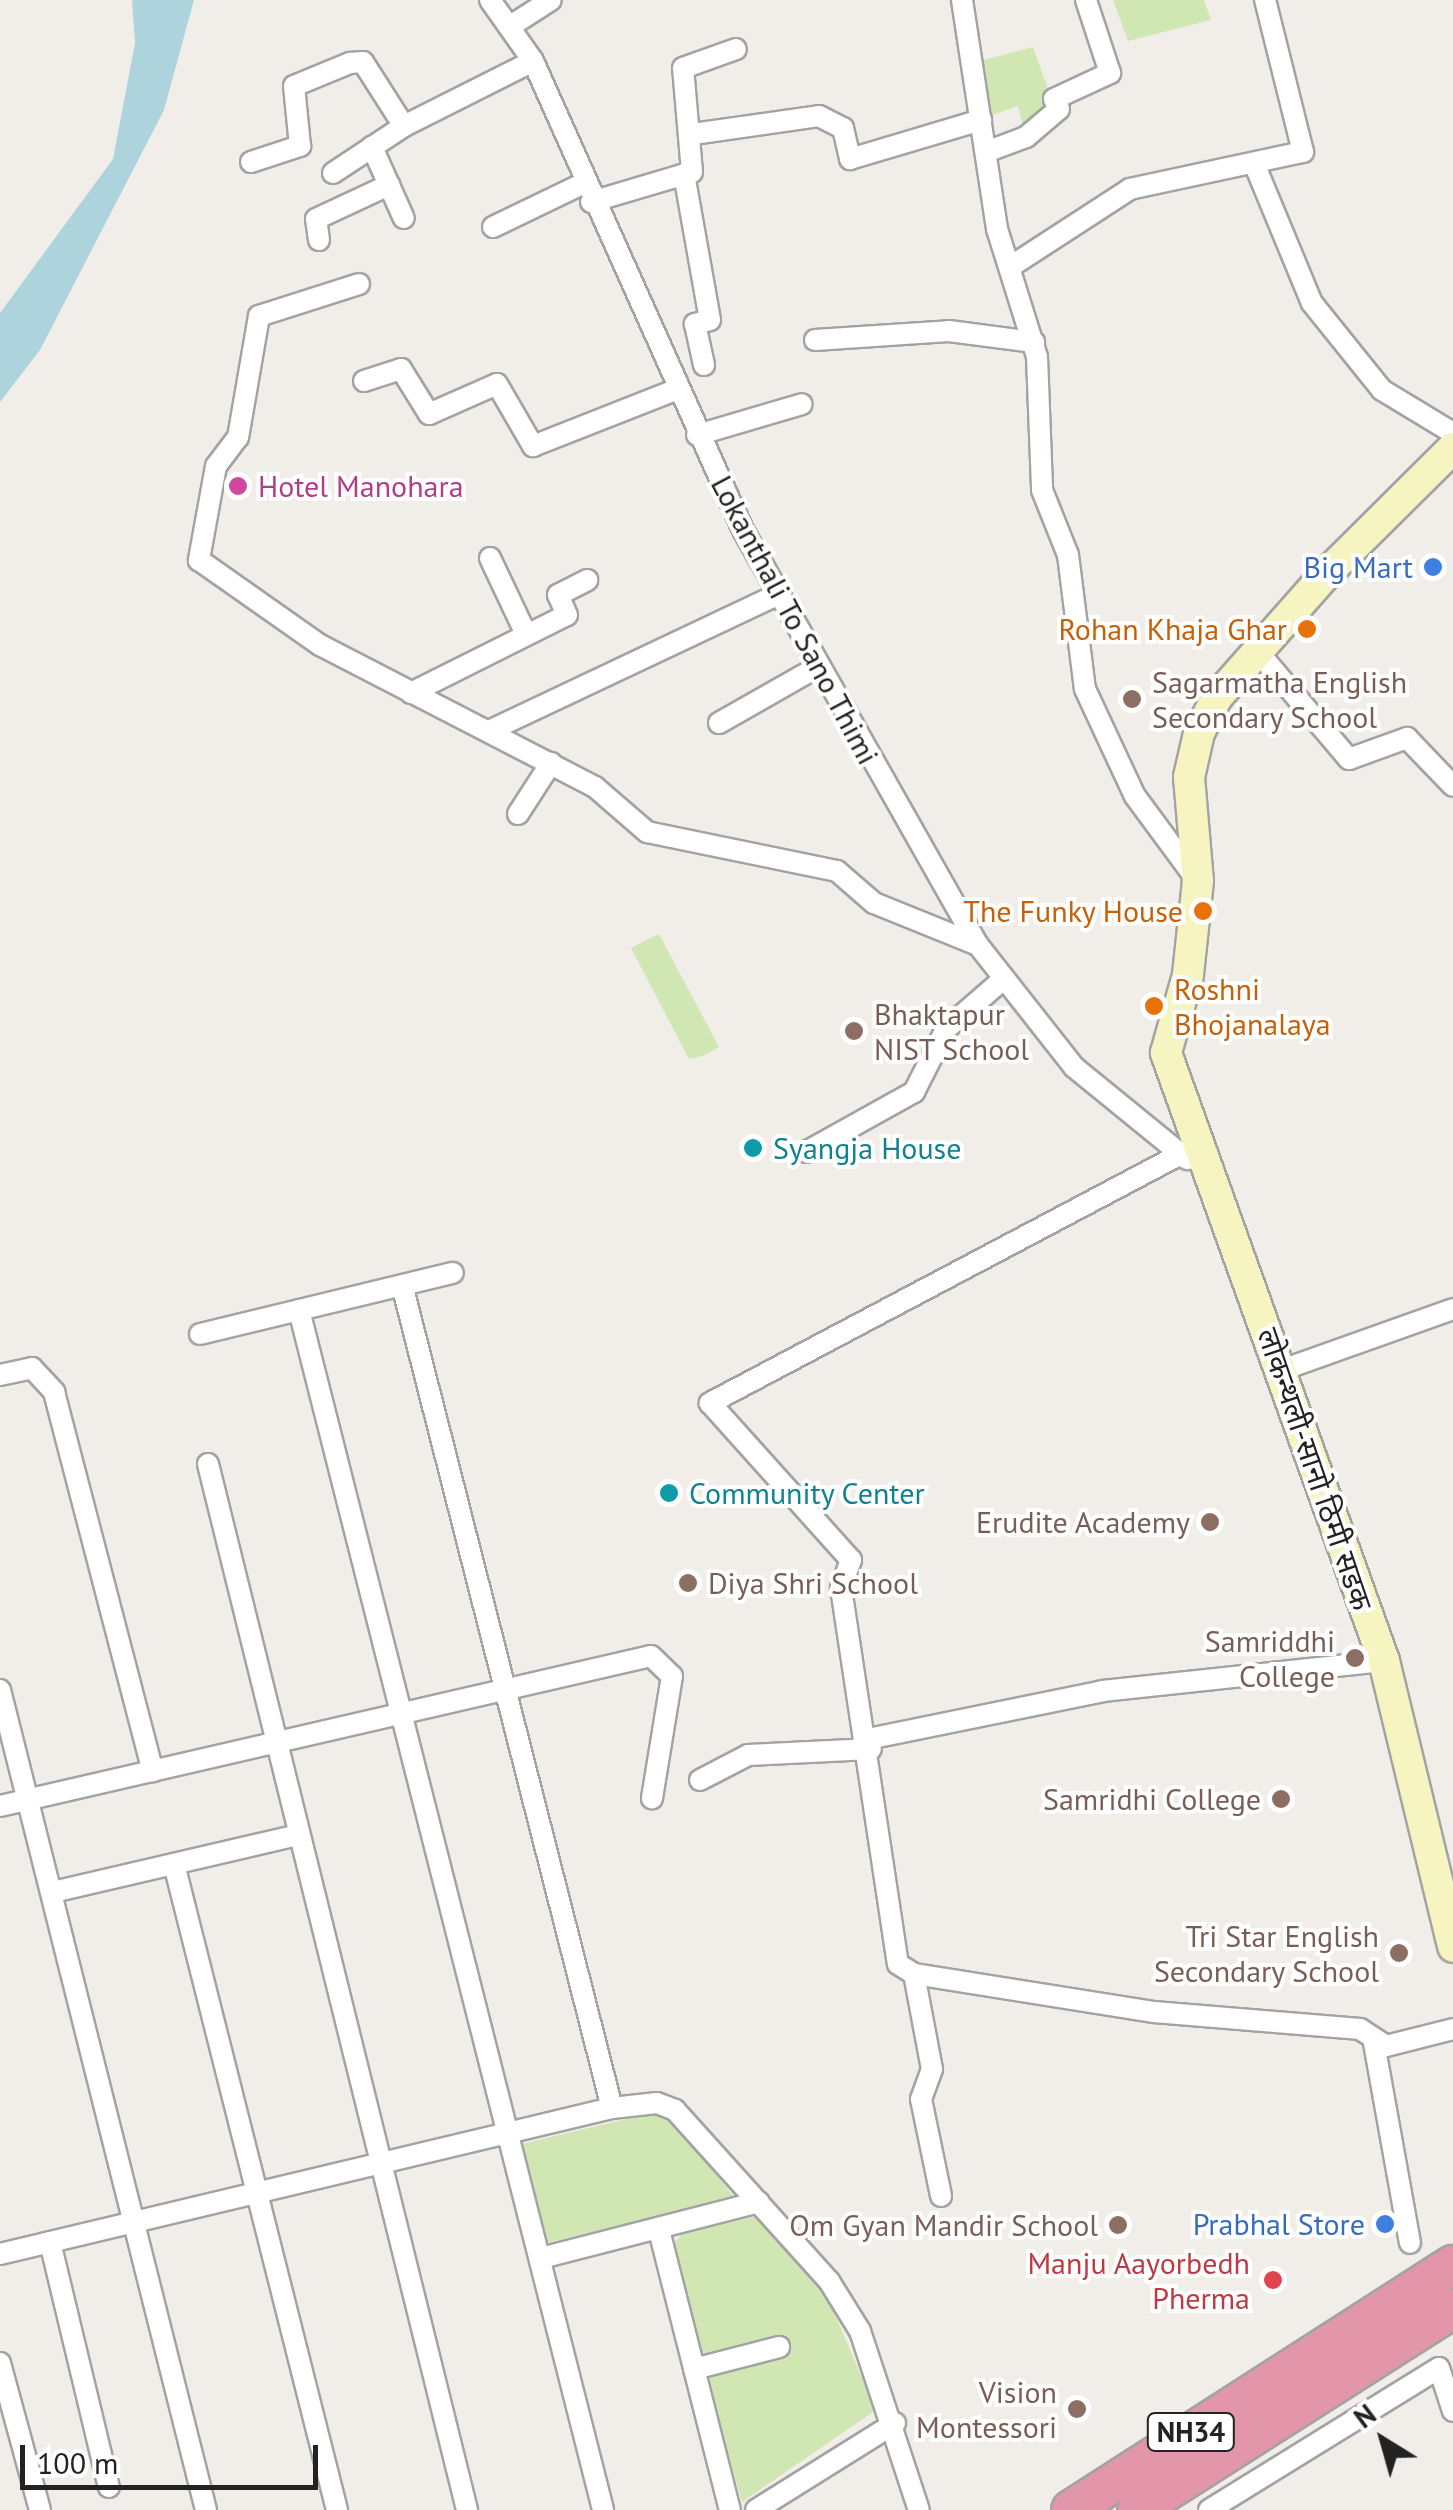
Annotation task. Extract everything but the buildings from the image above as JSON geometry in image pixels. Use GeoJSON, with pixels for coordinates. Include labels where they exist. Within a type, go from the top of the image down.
{"type":"FeatureCollection","features":[{"type":"Feature","properties":{"kind":"highway","name":"NH34"},"geometry":{"type":"LineString","coordinates":[[1071,2510],[1453,2266]]}},
{"type":"Feature","properties":{"kind":"highway","name":"NH34"},"geometry":{"type":"LineString","coordinates":[[1138,2510],[1453,2309]]}},
{"type":"Feature","properties":{"kind":"main road","name":"लोकन्थली-सानो ठिमी सडक"},"geometry":{"type":"LineString","coordinates":[[1450,460],[1358,541],[1259,653],[1198,733],[1188,777],[1198,881],[1188,975],[1166,1053],[1190,1163],[1280,1372],[1384,1661],[1453,1947]]}},
{"type":"Feature","properties":{"kind":"street","name":"Lokanthali To Sano Thimi"},"geometry":{"type":"LineString","coordinates":[[490,0],[512,25],[532,61],[586,193],[696,435],[777,595],[978,945],[1074,1067],[1190,1163]]}},
{"type":"Feature","properties":{"kind":"street"},"geometry":{"type":"LineString","coordinates":[[512,25],[551,0]]}},
{"type":"Feature","properties":{"kind":"street"},"geometry":{"type":"LineString","coordinates":[[962,0],[986,152],[1010,267],[1034,342],[1042,490],[1068,555],[1086,689],[1135,796],[1198,881]]}},
{"type":"Feature","properties":{"kind":"street"},"geometry":{"type":"LineString","coordinates":[[986,152],[1026,137],[1059,109],[1054,99],[1110,73],[1086,0]]}},
{"type":"Feature","properties":{"kind":"street"},"geometry":{"type":"LineString","coordinates":[[1010,267],[1130,189],[1256,168],[1303,152],[1304,142],[1265,0]]}},
{"type":"Feature","properties":{"kind":"street"},"geometry":{"type":"LineString","coordinates":[[494,227],[586,193],[684,174],[696,167],[684,68],[736,49]]}},
{"type":"Feature","properties":{"kind":"street"},"geometry":{"type":"LineString","coordinates":[[333,173],[404,126],[532,61]]}},
{"type":"Feature","properties":{"kind":"street"},"geometry":{"type":"LineString","coordinates":[[252,162],[304,139],[294,86],[350,63],[363,62],[404,126]]}},
{"type":"Feature","properties":{"kind":"street"},"geometry":{"type":"LineString","coordinates":[[693,134],[819,116],[843,128],[850,160],[982,120]]}},
{"type":"Feature","properties":{"kind":"street"},"geometry":{"type":"LineString","coordinates":[[372,147],[404,218]]}},
{"type":"Feature","properties":{"kind":"street"},"geometry":{"type":"LineString","coordinates":[[1256,168],[1312,302],[1382,390],[1453,432]]}},
{"type":"Feature","properties":{"kind":"street"},"geometry":{"type":"LineString","coordinates":[[684,174],[710,320],[695,324],[704,365]]}},
{"type":"Feature","properties":{"kind":"street"},"geometry":{"type":"LineString","coordinates":[[319,240],[316,219],[389,185]]}},
{"type":"Feature","properties":{"kind":"street"},"geometry":{"type":"LineString","coordinates":[[359,284],[259,316],[238,438],[216,466],[199,560],[320,645],[551,763],[647,832],[837,871],[874,902],[978,945]]}},
{"type":"Feature","properties":{"kind":"street"},"geometry":{"type":"LineString","coordinates":[[815,340],[948,331],[1034,342]]}},
{"type":"Feature","properties":{"kind":"street"},"geometry":{"type":"LineString","coordinates":[[364,380],[400,369],[429,414],[497,384],[532,446],[678,389]]}},
{"type":"Feature","properties":{"kind":"street"},"geometry":{"type":"LineString","coordinates":[[696,435],[802,404]]}},
{"type":"Feature","properties":{"kind":"street"},"geometry":{"type":"LineString","coordinates":[[490,558],[525,632]]}},
{"type":"Feature","properties":{"kind":"street"},"geometry":{"type":"LineString","coordinates":[[412,694],[525,632],[567,614],[558,595],[587,580]]}},
{"type":"Feature","properties":{"kind":"street"},"geometry":{"type":"LineString","coordinates":[[489,731],[777,595]]}},
{"type":"Feature","properties":{"kind":"street"},"geometry":{"type":"LineString","coordinates":[[1259,653],[1348,759],[1407,738],[1453,786]]}},
{"type":"Feature","properties":{"kind":"street"},"geometry":{"type":"LineString","coordinates":[[720,723],[816,668]]}},
{"type":"Feature","properties":{"kind":"street"},"geometry":{"type":"LineString","coordinates":[[518,814],[551,763]]}},
{"type":"Feature","properties":{"kind":"street"},"geometry":{"type":"LineString","coordinates":[[806,1152],[914,1092],[946,1029],[1002,980]]}},
{"type":"Feature","properties":{"kind":"street"},"geometry":{"type":"LineString","coordinates":[[1190,1163],[710,1402],[851,1560],[841,1588],[869,1744],[898,1964],[914,1974],[1154,2012],[1360,2029],[1374,2044],[1410,2243]]}},
{"type":"Feature","properties":{"kind":"street"},"geometry":{"type":"LineString","coordinates":[[200,1334],[452,1273]]}},
{"type":"Feature","properties":{"kind":"street"},"geometry":{"type":"LineString","coordinates":[[402,1285],[508,1688],[612,2108]]}},
{"type":"Feature","properties":{"kind":"street"},"geometry":{"type":"LineString","coordinates":[[1280,1372],[1453,1309]]}},
{"type":"Feature","properties":{"kind":"street"},"geometry":{"type":"LineString","coordinates":[[299,1310],[398,1714],[542,2258],[603,2510]]}},
{"type":"Feature","properties":{"kind":"street"},"geometry":{"type":"LineString","coordinates":[[0,1375],[32,1368],[54,1392],[153,1771]]}},
{"type":"Feature","properties":{"kind":"street"},"geometry":{"type":"LineString","coordinates":[[208,1464],[467,2510]]}},
{"type":"Feature","properties":{"kind":"street"},"geometry":{"type":"LineString","coordinates":[[0,1806],[508,1688],[659,1657],[672,1676],[652,1798]]}},
{"type":"Feature","properties":{"kind":"street"},"geometry":{"type":"LineString","coordinates":[[700,1780],[748,1755],[869,1744],[1103,1691],[1384,1661]]}},
{"type":"Feature","properties":{"kind":"street"},"geometry":{"type":"LineString","coordinates":[[0,1690],[206,2510]]}},
{"type":"Feature","properties":{"kind":"street"},"geometry":{"type":"LineString","coordinates":[[53,1892],[298,1835]]}},
{"type":"Feature","properties":{"kind":"street"},"geometry":{"type":"LineString","coordinates":[[174,1864],[260,2191],[337,2510]]}},
{"type":"Feature","properties":{"kind":"street"},"geometry":{"type":"LineString","coordinates":[[914,1974],[932,2069],[921,2099],[940,2196]]}},
{"type":"Feature","properties":{"kind":"street"},"geometry":{"type":"LineString","coordinates":[[1374,2044],[1398,2046],[1453,2029]]}},
{"type":"Feature","properties":{"kind":"street"},"geometry":{"type":"LineString","coordinates":[[0,2254],[612,2108],[668,2106],[759,2202],[846,2305],[895,2423],[919,2510]]}},
{"type":"Feature","properties":{"kind":"street"},"geometry":{"type":"LineString","coordinates":[[542,2258],[759,2202]]}},
{"type":"Feature","properties":{"kind":"street"},"geometry":{"type":"LineString","coordinates":[[659,2230],[730,2510]]}},
{"type":"Feature","properties":{"kind":"street"},"geometry":{"type":"LineString","coordinates":[[50,2242],[109,2487]]}},
{"type":"Feature","properties":{"kind":"street"},"geometry":{"type":"LineString","coordinates":[[694,2369],[779,2347]]}},
{"type":"Feature","properties":{"kind":"street"},"geometry":{"type":"LineString","coordinates":[[0,2362],[40,2510]]}},
{"type":"Feature","properties":{"kind":"street"},"geometry":{"type":"LineString","coordinates":[[1209,2510],[1439,2368],[1453,2412]]}},
{"type":"Feature","properties":{"kind":"street"},"geometry":{"type":"LineString","coordinates":[[756,2510],[895,2423]]}},
{"type":"Feature","properties":{"kind":"green space"},"geometry":{"type":"Polygon","coordinates":[[[1113,0],[1204,0],[1211,20],[1128,41],[1113,0]]]}},
{"type":"Feature","properties":{"kind":"green space"},"geometry":{"type":"Polygon","coordinates":[[[1033,47],[1055,109],[1025,134],[1018,106],[986,117],[976,62],[1033,47]]]}},
{"type":"Feature","properties":{"kind":"green space"},"geometry":{"type":"Polygon","coordinates":[[[659,934],[719,1047],[703,1056],[689,1059],[631,948],[659,934]]]}},
{"type":"Feature","properties":{"kind":"green space"},"geometry":{"type":"Polygon","coordinates":[[[663,2110],[735,2198],[546,2243],[522,2144],[663,2110]]]}},
{"type":"Feature","properties":{"kind":"green space"},"geometry":{"type":"Polygon","coordinates":[[[758,2216],[822,2284],[876,2410],[742,2502],[707,2383],[711,2356],[700,2351],[672,2245],[683,2233],[758,2216]]]}},
{"type":"Feature","properties":{"kind":"water"},"geometry":{"type":"Polygon","coordinates":[[[132,0],[194,0],[164,110],[40,350],[0,402],[0,313],[113,159],[135,43],[132,0]]]}},
{"type":"Feature","properties":{"kind":"place","name":"Hotel Manohara"},"geometry":{"type":"Point","coordinates":[238,486]}},
{"type":"Feature","properties":{"kind":"place","name":"Big Mart"},"geometry":{"type":"Point","coordinates":[1433,567]}},
{"type":"Feature","properties":{"kind":"place","name":"Rohan Khaja Ghar"},"geometry":{"type":"Point","coordinates":[1307,629]}},
{"type":"Feature","properties":{"kind":"place","name":"Sagarmatha English Secondary School"},"geometry":{"type":"Point","coordinates":[1132,699]}},
{"type":"Feature","properties":{"kind":"place","name":"The Funky House"},"geometry":{"type":"Point","coordinates":[1203,911]}},
{"type":"Feature","properties":{"kind":"place","name":"Roshni Bhojanalaya"},"geometry":{"type":"Point","coordinates":[1154,1006]}},
{"type":"Feature","properties":{"kind":"place","name":"Bhaktapur NIST School"},"geometry":{"type":"Point","coordinates":[854,1031]}},
{"type":"Feature","properties":{"kind":"place","name":"Syangja House"},"geometry":{"type":"Point","coordinates":[753,1148]}},
{"type":"Feature","properties":{"kind":"place","name":"Community Center"},"geometry":{"type":"Point","coordinates":[669,1493]}},
{"type":"Feature","properties":{"kind":"place","name":"Erudite Academy"},"geometry":{"type":"Point","coordinates":[1210,1522]}},
{"type":"Feature","properties":{"kind":"place","name":"Diya Shri School"},"geometry":{"type":"Point","coordinates":[688,1583]}},
{"type":"Feature","properties":{"kind":"place","name":"Samriddhi College"},"geometry":{"type":"Point","coordinates":[1355,1658]}},
{"type":"Feature","properties":{"kind":"place","name":"Samridhi College"},"geometry":{"type":"Point","coordinates":[1281,1799]}},
{"type":"Feature","properties":{"kind":"place","name":"Tri Star English Secondary School"},"geometry":{"type":"Point","coordinates":[1399,1953]}},
{"type":"Feature","properties":{"kind":"place","name":"Prabhal Store"},"geometry":{"type":"Point","coordinates":[1385,2224]}},
{"type":"Feature","properties":{"kind":"place","name":"Om Gyan Mandir School"},"geometry":{"type":"Point","coordinates":[1118,2225]}},
{"type":"Feature","properties":{"kind":"place","name":"Manju Aayorbedh Pherma"},"geometry":{"type":"Point","coordinates":[1273,2280]}},
{"type":"Feature","properties":{"kind":"place","name":"Vision Montessori"},"geometry":{"type":"Point","coordinates":[1077,2409]}}]}
